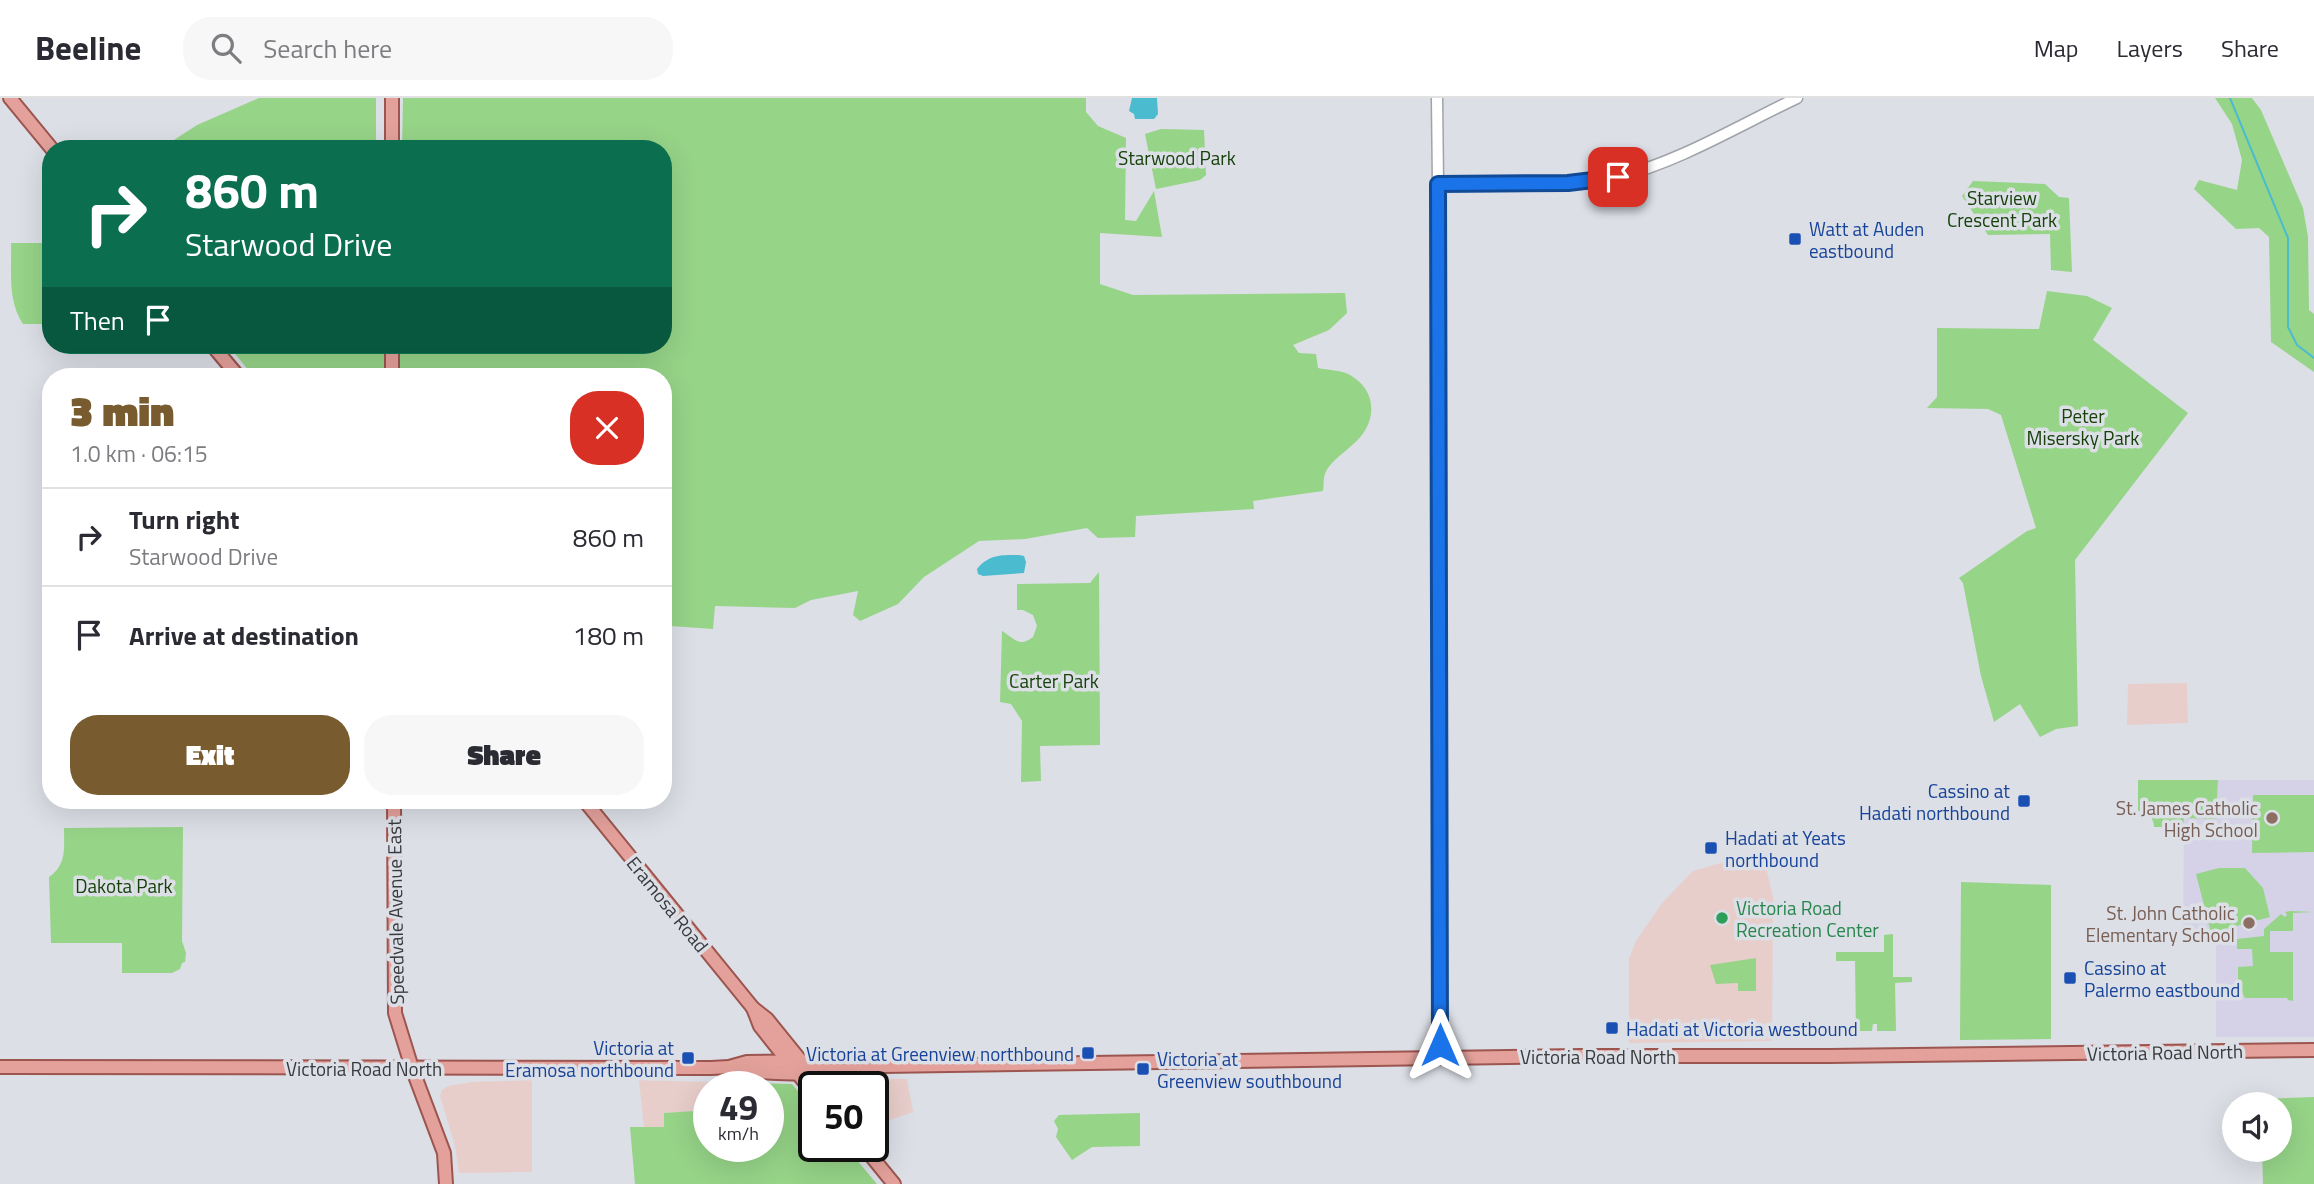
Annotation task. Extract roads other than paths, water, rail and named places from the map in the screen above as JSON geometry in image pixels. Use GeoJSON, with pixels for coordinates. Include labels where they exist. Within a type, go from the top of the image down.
{"type":"FeatureCollection","features":[{"type":"Feature","properties":{"kind":"main road"},"geometry":{"type":"LineString","coordinates":[[10,98],[45,140]]}},
{"type":"Feature","properties":{"kind":"main road"},"geometry":{"type":"LineString","coordinates":[[392,98],[392,140]]}},
{"type":"Feature","properties":{"kind":"main road"},"geometry":{"type":"LineString","coordinates":[[1438,184],[1440,1058]]}},
{"type":"Feature","properties":{"kind":"main road"},"geometry":{"type":"LineString","coordinates":[[220,354],[231,368]]}},
{"type":"Feature","properties":{"kind":"main road","name":"Speedvale Avenue East"},"geometry":{"type":"LineString","coordinates":[[394,809],[395,1013],[412,1068],[444,1153],[446,1184]]}},
{"type":"Feature","properties":{"kind":"main road","name":"Eramosa Road"},"geometry":{"type":"LineString","coordinates":[[591,809],[752,1008],[768,1036],[804,1071]]}},
{"type":"Feature","properties":{"kind":"main road","name":"Eramosa Road"},"geometry":{"type":"LineString","coordinates":[[752,1008],[768,1019],[801,1071]]}},
{"type":"Feature","properties":{"kind":"main road"},"geometry":{"type":"LineString","coordinates":[[753,1062],[766,1054],[768,1036]]}},
{"type":"Feature","properties":{"kind":"main road","name":"Victoria Road North"},"geometry":{"type":"LineString","coordinates":[[0,1068],[729,1067],[753,1062],[840,1070],[882,1066],[1440,1058],[2314,1050]]}},
{"type":"Feature","properties":{"kind":"main road","name":"Victoria Road North"},"geometry":{"type":"LineString","coordinates":[[729,1067],[747,1072],[859,1061],[882,1066]]}},
{"type":"Feature","properties":{"kind":"main road"},"geometry":{"type":"LineString","coordinates":[[876,1162],[894,1184]]}},
{"type":"Feature","properties":{"kind":"street"},"geometry":{"type":"LineString","coordinates":[[1437,98],[1438,184],[1568,183],[1618,177],[1665,161],[1797,98]]}},
{"type":"Feature","properties":{"kind":"water"},"geometry":{"type":"Polygon","coordinates":[[[1132,98],[1157,98],[1158,114],[1154,119],[1135,119],[1134,114],[1129,111],[1132,98]]]}},
{"type":"Feature","properties":{"kind":"water"},"geometry":{"type":"Polygon","coordinates":[[[1024,556],[1026,562],[1024,573],[983,576],[978,574],[977,569],[991,558],[1024,556]]]}},
{"type":"Feature","properties":{"kind":"waterway"},"geometry":{"type":"LineString","coordinates":[[2230,98],[2288,238],[2288,327],[2297,345],[2314,358]]}},
{"type":"Feature","properties":{"kind":"place","name":"Watt at Auden eastbound"},"geometry":{"type":"Point","coordinates":[1795,239]}},
{"type":"Feature","properties":{"kind":"place","name":"Cassino at Hadati northbound"},"geometry":{"type":"Point","coordinates":[2024,801]}},
{"type":"Feature","properties":{"kind":"place","name":"St. James Catholic High School"},"geometry":{"type":"Point","coordinates":[2272,818]}},
{"type":"Feature","properties":{"kind":"place","name":"Hadati at Yeats northbound"},"geometry":{"type":"Point","coordinates":[1711,848]}},
{"type":"Feature","properties":{"kind":"place","name":"Victoria Road Recreation Center"},"geometry":{"type":"Point","coordinates":[1722,918]}},
{"type":"Feature","properties":{"kind":"place","name":"St. John Catholic Elementary School"},"geometry":{"type":"Point","coordinates":[2249,923]}},
{"type":"Feature","properties":{"kind":"place","name":"Cassino at Palermo eastbound"},"geometry":{"type":"Point","coordinates":[2070,978]}},
{"type":"Feature","properties":{"kind":"place","name":"Hadati at Victoria westbound"},"geometry":{"type":"Point","coordinates":[1612,1028]}},
{"type":"Feature","properties":{"kind":"place","name":"Victoria at Greenview northbound"},"geometry":{"type":"Point","coordinates":[1088,1053]}},
{"type":"Feature","properties":{"kind":"place","name":"Victoria at Eramosa northbound"},"geometry":{"type":"Point","coordinates":[688,1058]}},
{"type":"Feature","properties":{"kind":"place","name":"Victoria at Greenview southbound"},"geometry":{"type":"Point","coordinates":[1143,1069]}},
{"type":"Feature","properties":{"kind":"park label","name":"Starwood Park"},"geometry":{"type":"Point","coordinates":[1177,157]}},
{"type":"Feature","properties":{"kind":"park label","name":"Starview Crescent Park"},"geometry":{"type":"Point","coordinates":[2002,208]}},
{"type":"Feature","properties":{"kind":"park label","name":"Peter Misersky Park"},"geometry":{"type":"Point","coordinates":[2083,426]}},
{"type":"Feature","properties":{"kind":"park label","name":"Carter Park"},"geometry":{"type":"Point","coordinates":[1054,680]}},
{"type":"Feature","properties":{"kind":"park label","name":"Dakota Park"},"geometry":{"type":"Point","coordinates":[124,885]}}]}
